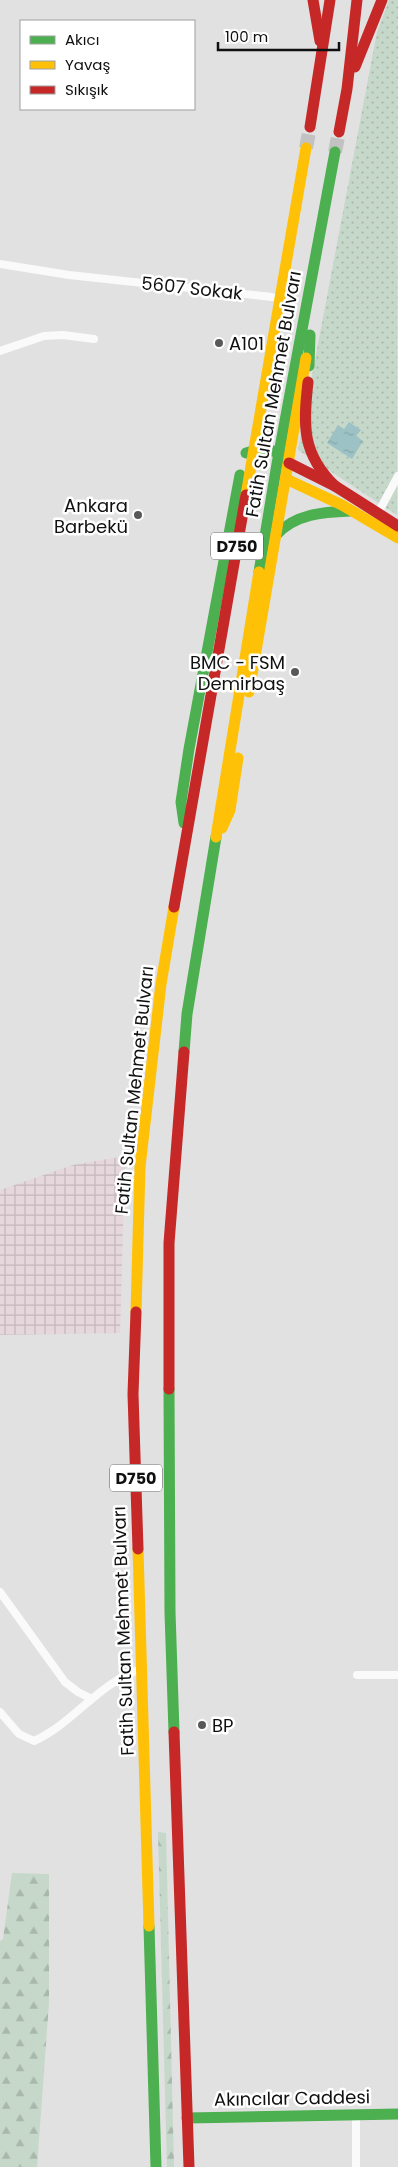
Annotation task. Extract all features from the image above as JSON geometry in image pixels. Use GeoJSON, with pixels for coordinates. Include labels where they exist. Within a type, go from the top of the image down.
{"type":"FeatureCollection","features":[{"type":"Feature","properties":{"kind":"main road"},"geometry":{"type":"LineString","coordinates":[[313,0],[322,56]]}},
{"type":"Feature","properties":{"kind":"main road"},"geometry":{"type":"LineString","coordinates":[[310,127],[330,0]]}},
{"type":"Feature","properties":{"kind":"main road"},"geometry":{"type":"LineString","coordinates":[[339,132],[347,89],[357,0]]}},
{"type":"Feature","properties":{"kind":"main road"},"geometry":{"type":"LineString","coordinates":[[347,89],[372,20],[382,0]]}},
{"type":"Feature","properties":{"kind":"main road","name":"Fatih Sultan Mehmet Bulvarı"},"geometry":{"type":"LineString","coordinates":[[156,2167],[133,1394],[140,1167],[161,984],[306,148]]}},
{"type":"Feature","properties":{"kind":"main road","name":"Fatih Sultan Mehmet Bulvarı"},"geometry":{"type":"LineString","coordinates":[[189,2167],[170,1612],[169,1243],[187,1014],[277,464],[321,236],[335,152]]}},
{"type":"Feature","properties":{"kind":"main road"},"geometry":{"type":"LineString","coordinates":[[186,839],[181,802],[189,749],[285,220],[298,196]]}},
{"type":"Feature","properties":{"kind":"main road"},"geometry":{"type":"LineString","coordinates":[[214,844],[230,810],[310,335],[330,228],[327,200]]}},
{"type":"Feature","properties":{"kind":"main road"},"geometry":{"type":"LineString","coordinates":[[310,335],[304,418],[306,432],[317,467],[335,486]]}},
{"type":"Feature","properties":{"kind":"main road"},"geometry":{"type":"LineString","coordinates":[[251,415],[258,428],[269,434],[284,433],[291,430],[296,424]]}},
{"type":"Feature","properties":{"kind":"main road"},"geometry":{"type":"LineString","coordinates":[[244,454],[262,447],[276,450],[289,463],[335,486],[398,526]]}},
{"type":"Feature","properties":{"kind":"main road"},"geometry":{"type":"LineString","coordinates":[[241,470],[252,484],[265,488],[271,488],[286,479]]}},
{"type":"Feature","properties":{"kind":"main road"},"geometry":{"type":"LineString","coordinates":[[286,479],[351,511],[398,538]]}},
{"type":"Feature","properties":{"kind":"main road"},"geometry":{"type":"LineString","coordinates":[[232,513],[241,506],[257,503],[271,510],[277,530]]}},
{"type":"Feature","properties":{"kind":"main road"},"geometry":{"type":"LineString","coordinates":[[277,530],[292,522],[331,512],[351,511]]}},
{"type":"Feature","properties":{"kind":"main road","name":"Akıncılar Caddesi"},"geometry":{"type":"LineString","coordinates":[[187,2118],[398,2114]]}},
{"type":"Feature","properties":{"kind":"street","name":"5607 Sokak"},"geometry":{"type":"LineString","coordinates":[[0,264],[112,280],[272,297]]}},
{"type":"Feature","properties":{"kind":"street"},"geometry":{"type":"LineString","coordinates":[[0,351],[44,336],[63,335],[94,339]]}},
{"type":"Feature","properties":{"kind":"street"},"geometry":{"type":"LineString","coordinates":[[378,513],[398,476]]}},
{"type":"Feature","properties":{"kind":"street"},"geometry":{"type":"LineString","coordinates":[[0,1592],[65,1682],[90,1698]]}},
{"type":"Feature","properties":{"kind":"street"},"geometry":{"type":"LineString","coordinates":[[0,1712],[19,1734],[34,1741],[46,1736],[90,1698],[124,1674],[141,1669]]}},
{"type":"Feature","properties":{"kind":"street"},"geometry":{"type":"LineString","coordinates":[[357,1674],[398,1675]]}},
{"type":"Feature","properties":{"kind":"street"},"geometry":{"type":"LineString","coordinates":[[356,2115],[356,2167]]}},
{"type":"Feature","properties":{"kind":"shaded area"},"geometry":{"type":"Polygon","coordinates":[[[125,1156],[120,1333],[0,1335],[0,1190],[73,1165],[125,1156]]]}},
{"type":"Feature","properties":{"kind":"green space"},"geometry":{"type":"Polygon","coordinates":[[[389,0],[398,0],[397,515],[298,450],[377,32],[389,0]]]}},
{"type":"Feature","properties":{"kind":"green space"},"geometry":{"type":"Polygon","coordinates":[[[158,1832],[166,1833],[174,2167],[167,2167],[158,1832]]]}},
{"type":"Feature","properties":{"kind":"green space"},"geometry":{"type":"Polygon","coordinates":[[[12,1873],[49,1874],[49,2003],[37,2167],[0,2167],[0,1941],[3,1939],[12,1873]]]}},
{"type":"Feature","properties":{"kind":"water"},"geometry":{"type":"Polygon","coordinates":[[[349,422],[361,430],[356,436],[363,441],[352,459],[327,443],[338,425],[344,429],[349,422]]]}},
{"type":"Feature","properties":{"kind":"tunnel"},"geometry":{"type":"LineString","coordinates":[[306,148],[310,127]]}},
{"type":"Feature","properties":{"kind":"tunnel"},"geometry":{"type":"LineString","coordinates":[[335,152],[339,132]]}},
{"type":"Feature","properties":{"kind":"traffic: fast"},"geometry":{"type":"LineString","coordinates":[[259,572],[277,464],[335,152]]}},
{"type":"Feature","properties":{"kind":"traffic: fast"},"geometry":{"type":"LineString","coordinates":[[309,366],[310,335]]}},
{"type":"Feature","properties":{"kind":"traffic: fast"},"geometry":{"type":"LineString","coordinates":[[246,453],[267,450],[276,452],[285,459]]}},
{"type":"Feature","properties":{"kind":"traffic: fast"},"geometry":{"type":"LineString","coordinates":[[184,823],[181,802],[189,749],[240,475]]}},
{"type":"Feature","properties":{"kind":"traffic: fast"},"geometry":{"type":"LineString","coordinates":[[276,535],[301,518],[320,513],[350,511]]}},
{"type":"Feature","properties":{"kind":"traffic: fast"},"geometry":{"type":"LineString","coordinates":[[184,1052],[187,1014],[216,837]]}},
{"type":"Feature","properties":{"kind":"traffic: fast"},"geometry":{"type":"LineString","coordinates":[[169,1389],[170,1612],[174,1732]]}},
{"type":"Feature","properties":{"kind":"traffic: fast"},"geometry":{"type":"LineString","coordinates":[[149,1926],[156,2167]]}},
{"type":"Feature","properties":{"kind":"traffic: fast"},"geometry":{"type":"LineString","coordinates":[[187,2118],[398,2114]]}},
{"type":"Feature","properties":{"kind":"traffic: slow"},"geometry":{"type":"LineString","coordinates":[[246,495],[306,148]]}},
{"type":"Feature","properties":{"kind":"traffic: slow"},"geometry":{"type":"LineString","coordinates":[[249,692],[306,358]]}},
{"type":"Feature","properties":{"kind":"traffic: slow"},"geometry":{"type":"LineString","coordinates":[[286,479],[342,505],[398,538]]}},
{"type":"Feature","properties":{"kind":"traffic: slow"},"geometry":{"type":"LineString","coordinates":[[216,837],[259,572]]}},
{"type":"Feature","properties":{"kind":"traffic: slow"},"geometry":{"type":"LineString","coordinates":[[222,828],[230,810],[238,758]]}},
{"type":"Feature","properties":{"kind":"traffic: slow"},"geometry":{"type":"LineString","coordinates":[[136,1312],[140,1167],[161,984],[174,907]]}},
{"type":"Feature","properties":{"kind":"traffic: slow"},"geometry":{"type":"LineString","coordinates":[[138,1549],[149,1926]]}},
{"type":"Feature","properties":{"kind":"traffic: jam"},"geometry":{"type":"LineString","coordinates":[[313,0],[320,41]]}},
{"type":"Feature","properties":{"kind":"traffic: jam"},"geometry":{"type":"LineString","coordinates":[[310,127],[330,0]]}},
{"type":"Feature","properties":{"kind":"traffic: jam"},"geometry":{"type":"LineString","coordinates":[[339,132],[347,89],[357,0]]}},
{"type":"Feature","properties":{"kind":"traffic: jam"},"geometry":{"type":"LineString","coordinates":[[355,67],[382,0]]}},
{"type":"Feature","properties":{"kind":"traffic: jam"},"geometry":{"type":"LineString","coordinates":[[308,382],[305,412],[307,438],[316,462],[335,486]]}},
{"type":"Feature","properties":{"kind":"traffic: jam"},"geometry":{"type":"LineString","coordinates":[[289,463],[335,486],[398,526]]}},
{"type":"Feature","properties":{"kind":"traffic: jam"},"geometry":{"type":"LineString","coordinates":[[174,907],[246,495]]}},
{"type":"Feature","properties":{"kind":"traffic: jam"},"geometry":{"type":"LineString","coordinates":[[169,1389],[169,1243],[184,1052]]}},
{"type":"Feature","properties":{"kind":"traffic: jam"},"geometry":{"type":"LineString","coordinates":[[136,1312],[133,1394],[138,1549]]}},
{"type":"Feature","properties":{"kind":"traffic: jam"},"geometry":{"type":"LineString","coordinates":[[174,1732],[189,2167]]}},
{"type":"Feature","properties":{"kind":"place","name":"A101"},"geometry":{"type":"Point","coordinates":[219,343]}},
{"type":"Feature","properties":{"kind":"place","name":"Ankara Barbekü"},"geometry":{"type":"Point","coordinates":[138,515]}},
{"type":"Feature","properties":{"kind":"place","name":"BMC - FSM Demirbaş"},"geometry":{"type":"Point","coordinates":[295,672]}},
{"type":"Feature","properties":{"kind":"place","name":"BP"},"geometry":{"type":"Point","coordinates":[202,1725]}}]}
